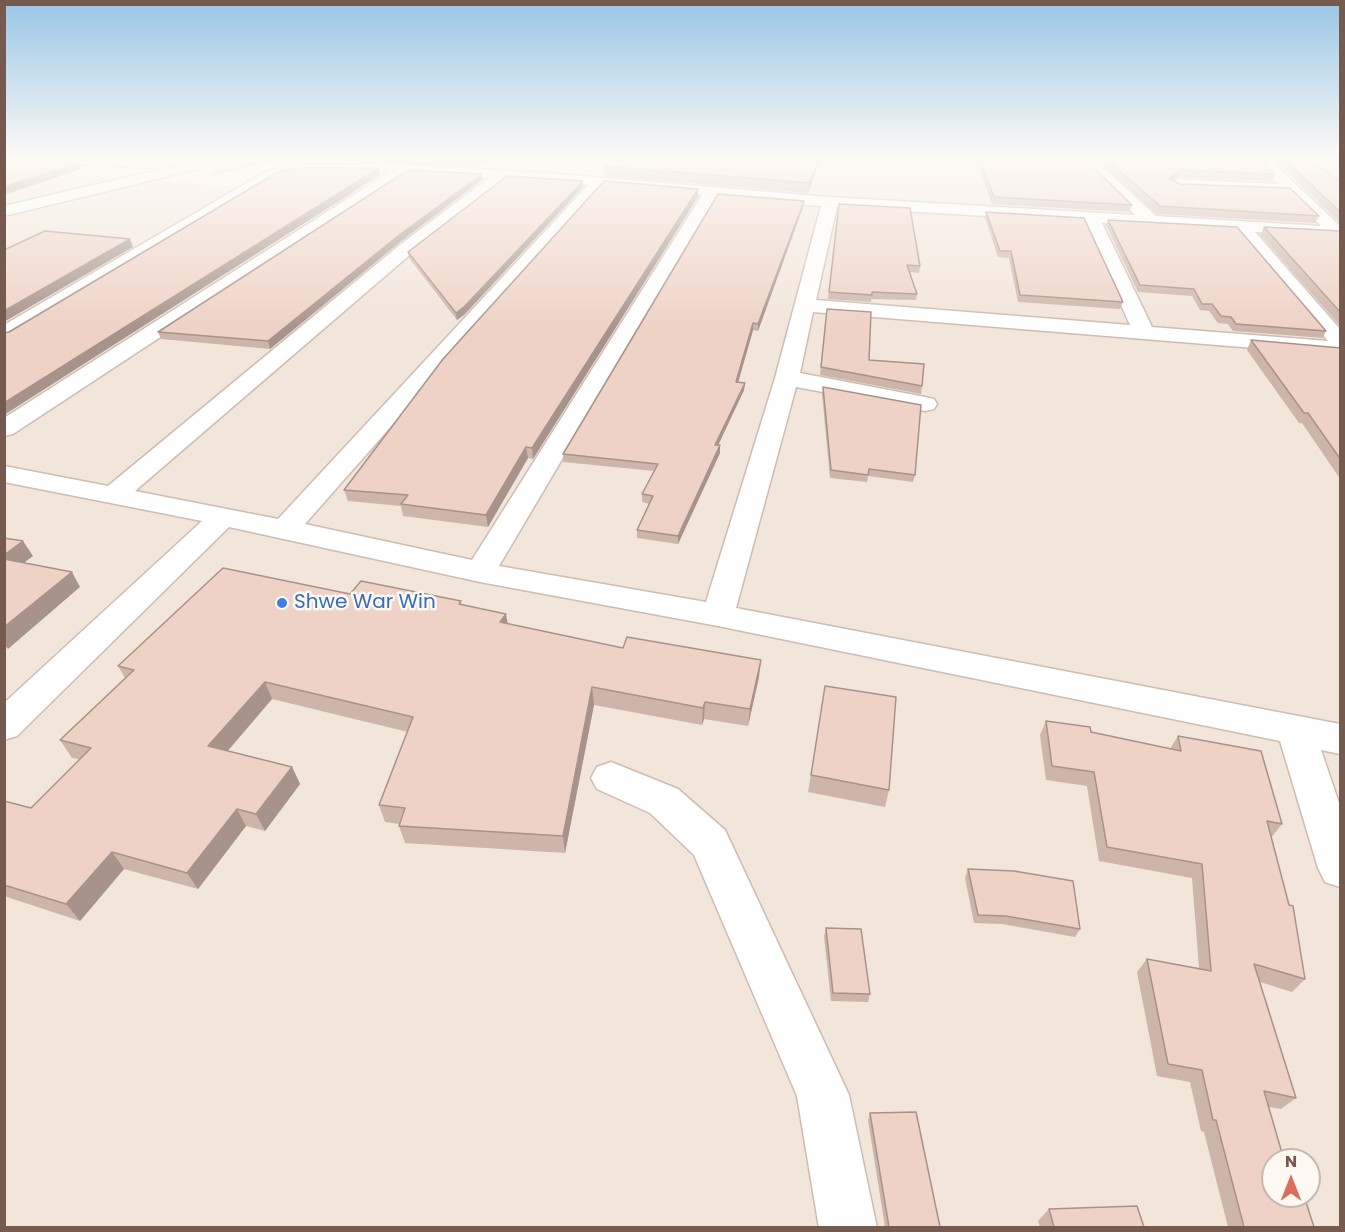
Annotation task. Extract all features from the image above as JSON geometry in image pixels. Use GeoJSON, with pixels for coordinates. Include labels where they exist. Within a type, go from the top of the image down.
{"type":"FeatureCollection","features":[{"type":"Feature","properties":{"kind":"street"},"geometry":{"type":"LineString","coordinates":[[4,334],[202,215]]}},
{"type":"Feature","properties":{"kind":"street"},"geometry":{"type":"LineString","coordinates":[[4,429],[333,215]]}},
{"type":"Feature","properties":{"kind":"street"},"geometry":{"type":"LineString","coordinates":[[114,495],[407,248],[449,215]]}},
{"type":"Feature","properties":{"kind":"street"},"geometry":{"type":"LineString","coordinates":[[285,529],[569,215]]}},
{"type":"Feature","properties":{"kind":"street"},"geometry":{"type":"LineString","coordinates":[[480,572],[698,215]]}},
{"type":"Feature","properties":{"kind":"street"},"geometry":{"type":"LineString","coordinates":[[717,615],[787,378],[827,215]]}},
{"type":"Feature","properties":{"kind":"street"},"geometry":{"type":"LineString","coordinates":[[1081,215],[1339,232]]}},
{"type":"Feature","properties":{"kind":"street"},"geometry":{"type":"LineString","coordinates":[[1145,215],[1150,220]]}},
{"type":"Feature","properties":{"kind":"street"},"geometry":{"type":"LineString","coordinates":[[1321,215],[1339,232]]}},
{"type":"Feature","properties":{"kind":"street"},"geometry":{"type":"LineString","coordinates":[[1090,216],[1144,332]]}},
{"type":"Feature","properties":{"kind":"street"},"geometry":{"type":"LineString","coordinates":[[1241,226],[1341,342]]}},
{"type":"Feature","properties":{"kind":"street"},"geometry":{"type":"LineString","coordinates":[[805,304],[1341,349]]}},
{"type":"Feature","properties":{"kind":"street"},"geometry":{"type":"LineString","coordinates":[[787,378],[925,404]]}},
{"type":"Feature","properties":{"kind":"street"},"geometry":{"type":"LineString","coordinates":[[4,474],[285,529],[480,572],[717,615],[1341,739]]}},
{"type":"Feature","properties":{"kind":"street"},"geometry":{"type":"LineString","coordinates":[[4,726],[223,517]]}},
{"type":"Feature","properties":{"kind":"street"},"geometry":{"type":"LineString","coordinates":[[1295,729],[1341,868]]}},
{"type":"Feature","properties":{"kind":"street"},"geometry":{"type":"LineString","coordinates":[[611,778],[664,801],[710,843],[823,1095],[848,1227]]}},
{"type":"Feature","properties":{"kind":"shaded area"},"geometry":{"type":"Polygon","coordinates":[[[4,215],[1340,215],[1340,1227],[5,1227],[4,215]]]}},
{"type":"Feature","properties":{"kind":"building"},"geometry":{"type":"Polygon","coordinates":[[[205,215],[303,215],[4,403],[4,333],[205,215]]]}},
{"type":"Feature","properties":{"kind":"building"},"geometry":{"type":"Polygon","coordinates":[[[338,215],[426,215],[268,341],[158,332],[338,215]]]}},
{"type":"Feature","properties":{"kind":"building"},"geometry":{"type":"Polygon","coordinates":[[[456,215],[550,215],[456,313],[408,252],[456,215]]]}},
{"type":"Feature","properties":{"kind":"building"},"geometry":{"type":"Polygon","coordinates":[[[573,215],[681,215],[532,448],[526,447],[486,515],[401,504],[408,495],[344,490],[443,359],[573,215]]]}},
{"type":"Feature","properties":{"kind":"building"},"geometry":{"type":"Polygon","coordinates":[[[705,215],[799,215],[758,324],[753,323],[736,382],[745,383],[715,445],[720,445],[678,536],[637,530],[653,496],[642,494],[658,464],[563,454],[705,215]]]}},
{"type":"Feature","properties":{"kind":"building"},"geometry":{"type":"Polygon","coordinates":[[[838,215],[911,215],[920,266],[907,265],[917,294],[872,292],[872,295],[829,292],[838,215]]]}},
{"type":"Feature","properties":{"kind":"building"},"geometry":{"type":"Polygon","coordinates":[[[987,215],[1084,218],[1123,302],[1020,295],[1011,251],[1000,251],[987,215]]]}},
{"type":"Feature","properties":{"kind":"building"},"geometry":{"type":"Polygon","coordinates":[[[1108,220],[1237,227],[1326,331],[1236,324],[1231,317],[1221,316],[1212,304],[1202,304],[1194,289],[1140,285],[1108,220]]]}},
{"type":"Feature","properties":{"kind":"building"},"geometry":{"type":"Polygon","coordinates":[[[1264,227],[1341,231],[1341,313],[1264,227]]]}},
{"type":"Feature","properties":{"kind":"building"},"geometry":{"type":"Polygon","coordinates":[[[45,231],[130,239],[4,311],[4,250],[45,231]]]}},
{"type":"Feature","properties":{"kind":"building"},"geometry":{"type":"Polygon","coordinates":[[[827,309],[871,312],[869,360],[924,364],[922,386],[821,367],[827,309]]]}},
{"type":"Feature","properties":{"kind":"building"},"geometry":{"type":"Polygon","coordinates":[[[1251,340],[1341,348],[1341,460],[1308,413],[1304,413],[1251,340]]]}},
{"type":"Feature","properties":{"kind":"building"},"geometry":{"type":"Polygon","coordinates":[[[823,387],[921,405],[915,475],[869,469],[868,475],[831,470],[823,387]]]}},
{"type":"Feature","properties":{"kind":"building"},"geometry":{"type":"Polygon","coordinates":[[[4,538],[23,541],[4,555],[4,538]]]}},
{"type":"Feature","properties":{"kind":"building"},"geometry":{"type":"Polygon","coordinates":[[[4,559],[72,572],[4,627],[4,559]]]}},
{"type":"Feature","properties":{"kind":"building"},"geometry":{"type":"Polygon","coordinates":[[[223,568],[350,594],[361,581],[461,601],[459,604],[506,614],[500,622],[623,648],[627,637],[761,660],[750,709],[705,702],[703,708],[592,687],[563,836],[399,826],[405,808],[379,805],[413,717],[265,682],[208,746],[292,767],[256,814],[237,809],[187,873],[112,852],[66,904],[4,885],[4,801],[31,808],[91,748],[60,740],[134,670],[118,666],[223,568]]]}},
{"type":"Feature","properties":{"kind":"building"},"geometry":{"type":"Polygon","coordinates":[[[825,686],[896,697],[889,790],[811,775],[825,686]]]}},
{"type":"Feature","properties":{"kind":"building"},"geometry":{"type":"Polygon","coordinates":[[[1046,721],[1090,727],[1091,732],[1181,751],[1178,736],[1261,751],[1282,824],[1267,821],[1289,905],[1293,906],[1305,979],[1254,964],[1296,1098],[1264,1091],[1281,1148],[1261,1148],[1261,1208],[1308,1208],[1314,1227],[1244,1227],[1216,1120],[1213,1120],[1202,1070],[1168,1064],[1147,959],[1211,971],[1202,864],[1107,847],[1094,772],[1052,766],[1046,721]]]}},
{"type":"Feature","properties":{"kind":"building"},"geometry":{"type":"Polygon","coordinates":[[[968,869],[1014,871],[1073,881],[1080,929],[1006,916],[978,915],[968,869]]]}},
{"type":"Feature","properties":{"kind":"building"},"geometry":{"type":"Polygon","coordinates":[[[826,928],[861,929],[870,994],[833,993],[826,928]]]}},
{"type":"Feature","properties":{"kind":"building"},"geometry":{"type":"Polygon","coordinates":[[[916,1112],[940,1227],[889,1227],[870,1113],[916,1112]]]}},
{"type":"Feature","properties":{"kind":"building"},"geometry":{"type":"Polygon","coordinates":[[[1137,1206],[1144,1227],[1054,1227],[1049,1209],[1137,1206]]]}},
{"type":"Feature","properties":{"kind":"place","name":"Shwe War Win"},"geometry":{"type":"Point","coordinates":[282,603]}}]}
